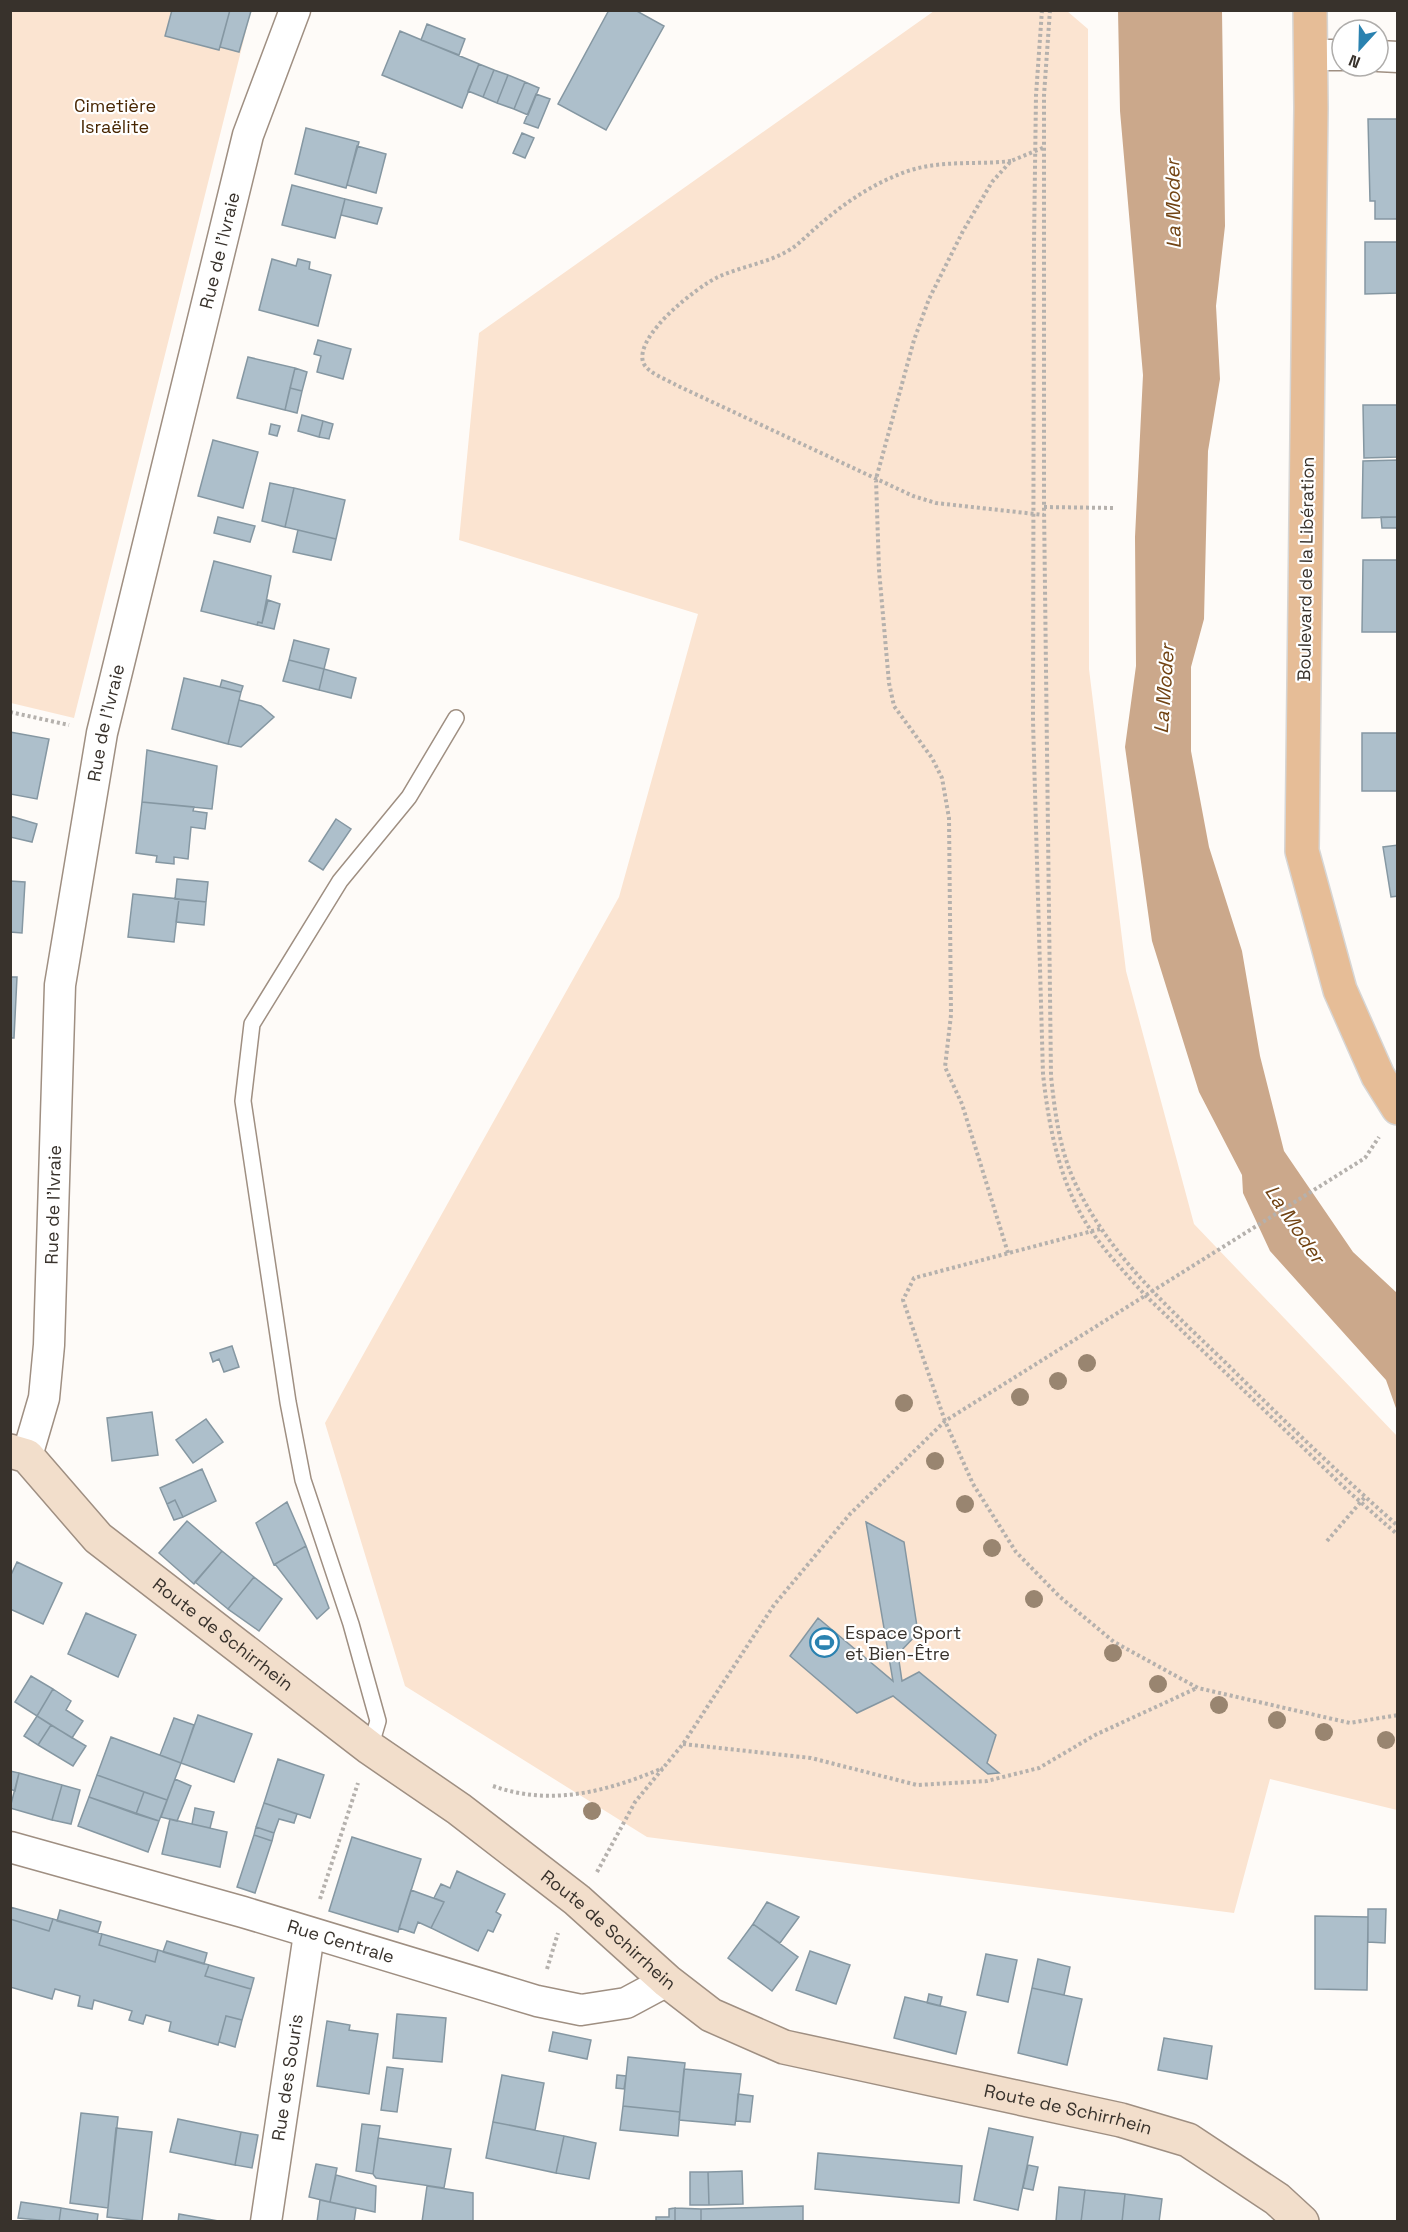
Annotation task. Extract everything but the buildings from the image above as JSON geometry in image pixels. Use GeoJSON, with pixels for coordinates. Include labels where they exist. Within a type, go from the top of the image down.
{"type":"FeatureCollection","features":[{"type":"Feature","properties":{"kind":"main road","name":"Boulevard de la Libération"},"geometry":{"type":"LineString","coordinates":[[1310,10],[1327,55],[1302,851],[1340,990],[1378,1076],[1398,1108]]}},
{"type":"Feature","properties":{"kind":"street","name":"Rue de l'Ivraie"},"geometry":{"type":"LineString","coordinates":[[19,1454],[44,1398],[49,1345],[60,985],[102,733],[248,135],[295,10]]}},
{"type":"Feature","properties":{"kind":"street","name":"Route de Schirrhein"},"geometry":{"type":"LineString","coordinates":[[19,1454],[98,1538],[370,1748],[459,1809],[577,1900],[667,1982],[711,2015],[784,2047],[1121,2120],[1188,2140],[1278,2199],[1302,2222]]}},
{"type":"Feature","properties":{"kind":"street","name":"Rue Centrale"},"geometry":{"type":"LineString","coordinates":[[10,1847],[243,1912],[309,1934],[537,2001],[581,2010],[626,2003],[667,1982]]}},
{"type":"Feature","properties":{"kind":"street","name":"Rue des Souris"},"geometry":{"type":"LineString","coordinates":[[266,2222],[309,1934]]}},
{"type":"Feature","properties":{"kind":"lane"},"geometry":{"type":"LineString","coordinates":[[370,1748],[378,1721],[351,1624],[303,1480],[288,1402],[243,1101],[252,1024],[340,881],[409,797],[456,718]]}},
{"type":"Feature","properties":{"kind":"path"},"geometry":{"type":"LineString","coordinates":[[1042,10],[1036,84],[1035,151],[1034,721],[1043,1074],[1048,1117],[1056,1153],[1070,1191],[1091,1231],[1146,1296],[1398,1535]]}},
{"type":"Feature","properties":{"kind":"path"},"geometry":{"type":"LineString","coordinates":[[1050,10],[1044,94],[1044,514],[1051,1076],[1055,1115],[1063,1150],[1076,1185],[1100,1229],[1152,1292],[1398,1526]]}},
{"type":"Feature","properties":{"kind":"path"},"geometry":{"type":"LineString","coordinates":[[1044,514],[936,503],[876,478],[658,375],[646,368],[642,350],[664,320],[697,289],[718,278],[785,252],[837,211],[896,176],[937,164],[1011,161],[1045,147]]}},
{"type":"Feature","properties":{"kind":"path"},"geometry":{"type":"LineString","coordinates":[[1008,1253],[962,1104],[945,1067],[951,1015],[949,818],[942,778],[932,758],[894,706],[889,683],[879,570],[876,478],[898,393],[929,299],[980,199],[1011,161]]}},
{"type":"Feature","properties":{"kind":"path"},"geometry":{"type":"LineString","coordinates":[[1044,507],[1113,508]]}},
{"type":"Feature","properties":{"kind":"path"},"geometry":{"type":"LineString","coordinates":[[10,712],[102,733]]}},
{"type":"Feature","properties":{"kind":"path"},"geometry":{"type":"LineString","coordinates":[[594,1878],[635,1802],[683,1744],[774,1605],[850,1515],[945,1421],[1365,1158]]}},
{"type":"Feature","properties":{"kind":"path"},"geometry":{"type":"LineString","coordinates":[[1100,1229],[915,1278],[903,1300],[945,1421],[973,1484],[1016,1552],[1060,1597],[1114,1642],[1198,1688],[1350,1723],[1398,1715]]}},
{"type":"Feature","properties":{"kind":"path"},"geometry":{"type":"LineString","coordinates":[[1327,1541],[1365,1497]]}},
{"type":"Feature","properties":{"kind":"path"},"geometry":{"type":"LineString","coordinates":[[683,1744],[811,1758],[917,1785],[987,1781],[1039,1767],[1095,1735],[1198,1688]]}},
{"type":"Feature","properties":{"kind":"path"},"geometry":{"type":"LineString","coordinates":[[309,1934],[370,1748]]}},
{"type":"Feature","properties":{"kind":"path"},"geometry":{"type":"LineString","coordinates":[[483,1783],[522,1794],[566,1796],[605,1789],[664,1768]]}},
{"type":"Feature","properties":{"kind":"path"},"geometry":{"type":"LineString","coordinates":[[537,2001],[559,1931]]}},
{"type":"Feature","properties":{"kind":"green space","name":"Cimetière Israëlite"},"geometry":{"type":"Polygon","coordinates":[[[11,11],[251,11],[74,718],[11,703],[11,11]]]}},
{"type":"Feature","properties":{"kind":"green space"},"geometry":{"type":"Polygon","coordinates":[[[934,11],[1067,11],[1088,29],[1089,669],[1126,971],[1194,1224],[1397,1436],[1397,1810],[1270,1779],[1234,1913],[647,1837],[405,1686],[325,1423],[619,897],[698,614],[459,540],[479,333],[934,11]]]}},
{"type":"Feature","properties":{"kind":"water","name":"La Moder"},"geometry":{"type":"Polygon","coordinates":[[[1118,11],[1222,11],[1225,226],[1216,306],[1220,379],[1208,451],[1204,619],[1191,667],[1191,751],[1209,847],[1242,951],[1260,1056],[1284,1151],[1353,1252],[1397,1293],[1397,1411],[1386,1380],[1270,1251],[1243,1193],[1242,1175],[1199,1092],[1152,941],[1125,747],[1136,666],[1135,537],[1143,375],[1120,111],[1118,11]]]}},
{"type":"Feature","properties":{"kind":"place","name":"Espace Sport et Bien-Être"},"geometry":{"type":"Point","coordinates":[824,1643]}}]}
